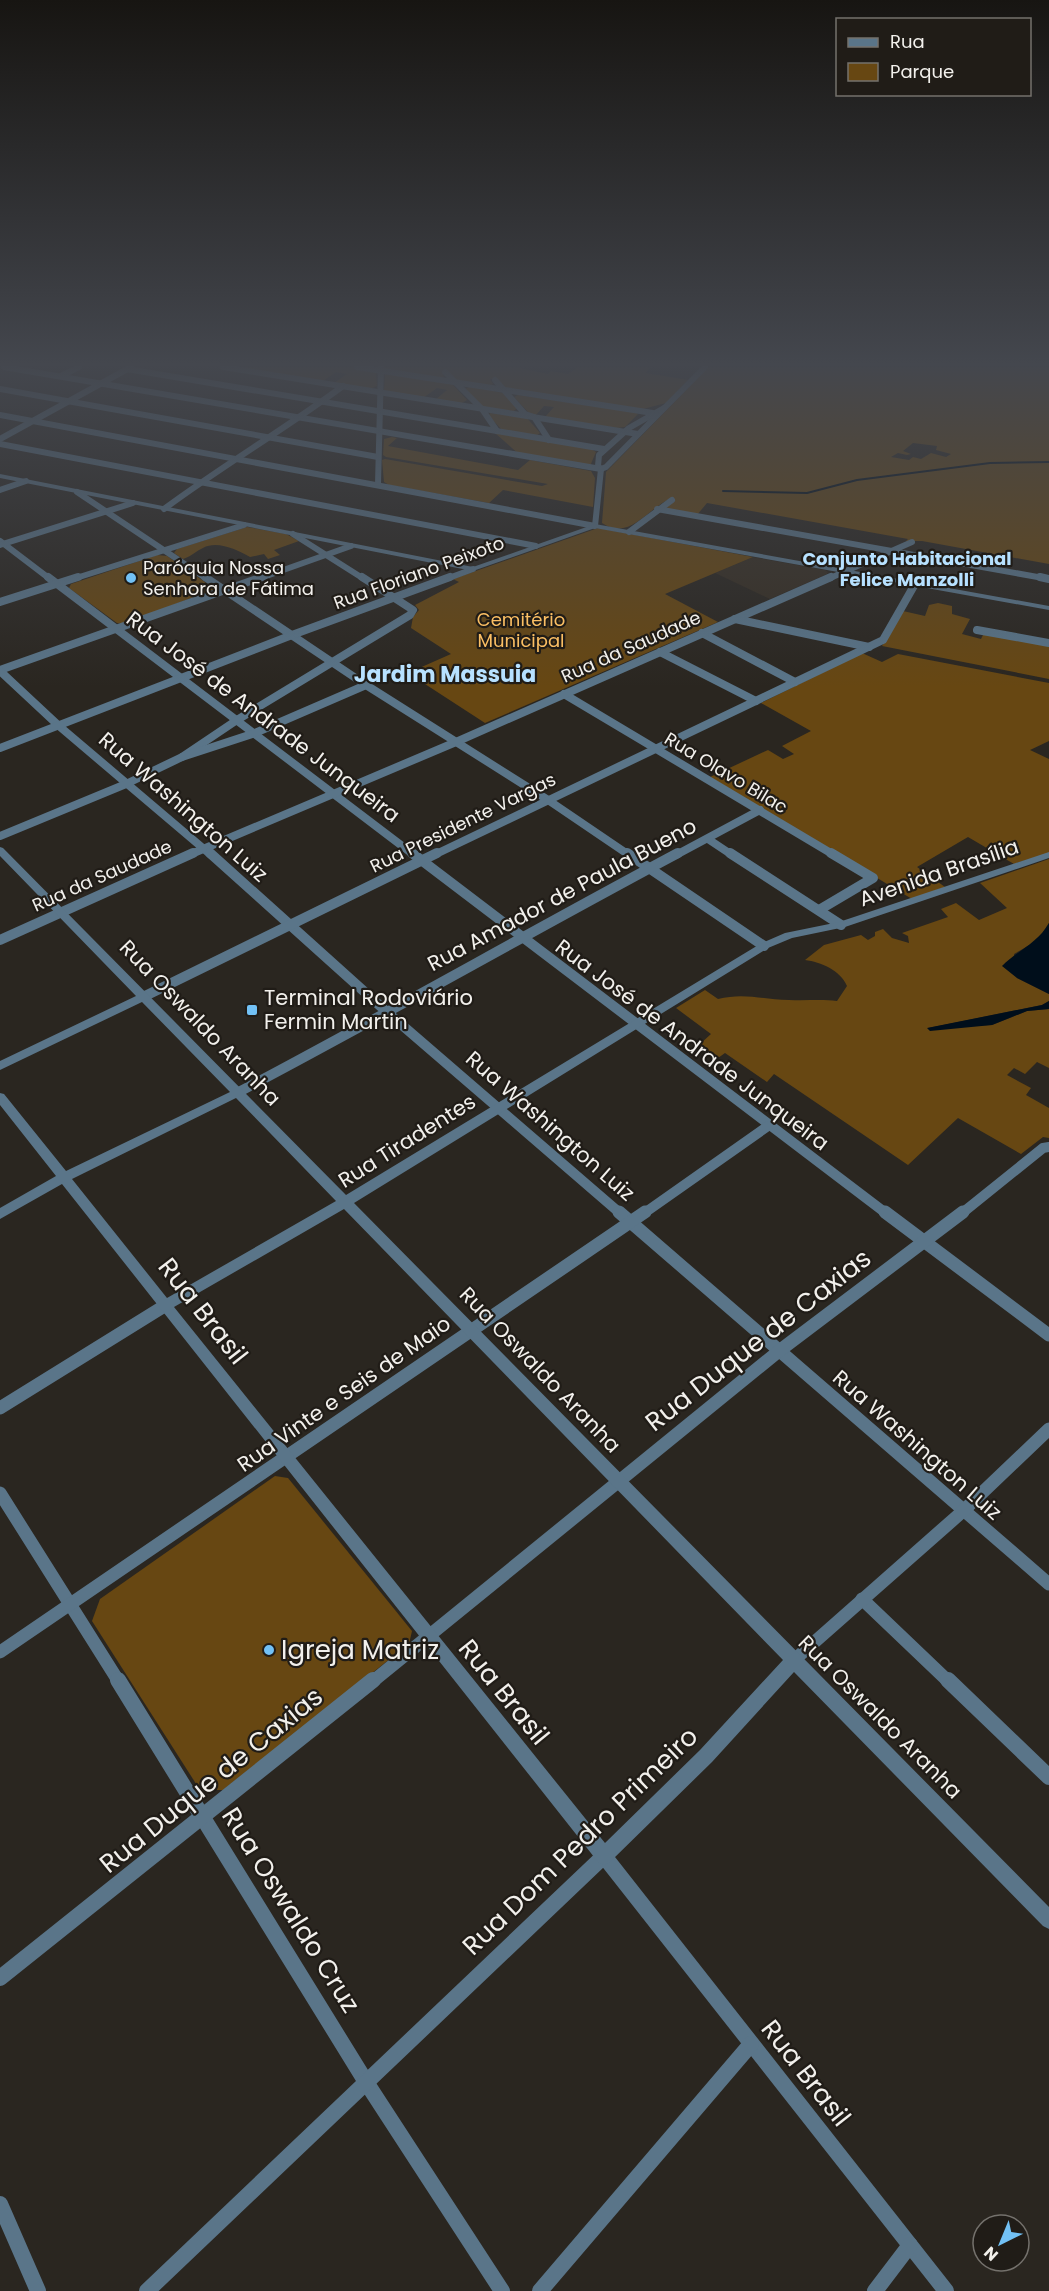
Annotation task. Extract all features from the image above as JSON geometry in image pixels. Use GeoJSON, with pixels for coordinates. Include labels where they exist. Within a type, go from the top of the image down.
{"type":"FeatureCollection","features":[{"type":"Feature","properties":{"kind":"street"},"geometry":{"type":"LineString","coordinates":[[157,474],[536,546]]}},
{"type":"Feature","properties":{"kind":"street"},"geometry":{"type":"LineString","coordinates":[[164,509],[212,474]]}},
{"type":"Feature","properties":{"kind":"street"},"geometry":{"type":"LineString","coordinates":[[320,474],[1049,608]]}},
{"type":"Feature","properties":{"kind":"street"},"geometry":{"type":"LineString","coordinates":[[378,474],[378,484]]}},
{"type":"Feature","properties":{"kind":"street"},"geometry":{"type":"LineString","coordinates":[[595,526],[600,474]]}},
{"type":"Feature","properties":{"kind":"street"},"geometry":{"type":"LineString","coordinates":[[0,476],[473,569]]}},
{"type":"Feature","properties":{"kind":"street"},"geometry":{"type":"LineString","coordinates":[[0,490],[26,481]]}},
{"type":"Feature","properties":{"kind":"street"},"geometry":{"type":"LineString","coordinates":[[77,492],[366,685],[548,800],[764,946]]}},
{"type":"Feature","properties":{"kind":"street"},"geometry":{"type":"LineString","coordinates":[[629,532],[672,500]]}},
{"type":"Feature","properties":{"kind":"street"},"geometry":{"type":"LineString","coordinates":[[1,543],[133,503]]}},
{"type":"Feature","properties":{"kind":"street"},"geometry":{"type":"LineString","coordinates":[[657,509],[1049,579]]}},
{"type":"Feature","properties":{"kind":"street"},"geometry":{"type":"LineString","coordinates":[[0,602],[244,525]]}},
{"type":"Feature","properties":{"kind":"street","name":"Rua Floriano Peixoto"},"geometry":{"type":"LineString","coordinates":[[0,748],[292,635],[595,526]]}},
{"type":"Feature","properties":{"kind":"street"},"geometry":{"type":"LineString","coordinates":[[182,757],[237,720],[410,615],[413,610],[293,534]]}},
{"type":"Feature","properties":{"kind":"street","name":"Rua da Saudade"},"geometry":{"type":"LineString","coordinates":[[0,940],[204,848],[456,742],[912,542]]}},
{"type":"Feature","properties":{"kind":"street","name":"Rua José de Andrade Junqueira"},"geometry":{"type":"LineString","coordinates":[[1,543],[255,733],[768,1126],[1049,1335]]}},
{"type":"Feature","properties":{"kind":"street"},"geometry":{"type":"LineString","coordinates":[[0,671],[351,546]]}},
{"type":"Feature","properties":{"kind":"street","name":"Rua Presidente Vargas"},"geometry":{"type":"LineString","coordinates":[[0,1066],[289,924],[884,640],[915,584]]}},
{"type":"Feature","properties":{"kind":"street"},"geometry":{"type":"LineString","coordinates":[[734,619],[870,646]]}},
{"type":"Feature","properties":{"kind":"street"},"geometry":{"type":"LineString","coordinates":[[977,630],[1049,643]]}},
{"type":"Feature","properties":{"kind":"street"},"geometry":{"type":"LineString","coordinates":[[702,633],[795,682]]}},
{"type":"Feature","properties":{"kind":"street"},"geometry":{"type":"LineString","coordinates":[[660,652],[756,701]]}},
{"type":"Feature","properties":{"kind":"street","name":"Rua Washington Luiz"},"geometry":{"type":"LineString","coordinates":[[0,671],[59,726],[204,848],[388,1013],[1049,1584]]}},
{"type":"Feature","properties":{"kind":"street"},"geometry":{"type":"LineString","coordinates":[[0,836],[126,784],[182,757],[255,733],[366,685]]}},
{"type":"Feature","properties":{"kind":"street","name":"Rua Olavo Bilac"},"geometry":{"type":"LineString","coordinates":[[564,694],[873,878],[819,910]]}},
{"type":"Feature","properties":{"kind":"street","name":"Rua Amador de Paula Bueno"},"geometry":{"type":"LineString","coordinates":[[0,1214],[65,1177],[237,1093],[388,1013],[520,937],[760,810]]}},
{"type":"Feature","properties":{"kind":"street"},"geometry":{"type":"LineString","coordinates":[[708,839],[841,925]]}},
{"type":"Feature","properties":{"kind":"street","name":"Rua Oswaldo Aranha"},"geometry":{"type":"LineString","coordinates":[[0,850],[1049,1920]]}},
{"type":"Feature","properties":{"kind":"street","name":"Avenida Brasília"},"geometry":{"type":"LineString","coordinates":[[841,925],[1049,855]]}},
{"type":"Feature","properties":{"kind":"street","name":"Rua Tiradentes"},"geometry":{"type":"LineString","coordinates":[[0,1408],[166,1305],[345,1202],[764,946],[789,935],[841,925]]}},
{"type":"Feature","properties":{"kind":"street","name":"Rua Brasil"},"geometry":{"type":"LineString","coordinates":[[0,1097],[604,1856],[946,2291]]}},
{"type":"Feature","properties":{"kind":"street","name":"Rua Vinte e Seis de Maio"},"geometry":{"type":"LineString","coordinates":[[0,1652],[286,1459],[768,1126]]}},
{"type":"Feature","properties":{"kind":"street","name":"Rua Duque de Caxias"},"geometry":{"type":"LineString","coordinates":[[0,1978],[428,1637],[779,1351],[925,1243],[1046,1148]]}},
{"type":"Feature","properties":{"kind":"street","name":"Rua Dom Pedro Primeiro"},"geometry":{"type":"LineString","coordinates":[[147,2291],[604,1856],[706,1756],[793,1661],[963,1511],[1049,1429]]}},
{"type":"Feature","properties":{"kind":"street","name":"Rua Oswaldo Cruz"},"geometry":{"type":"LineString","coordinates":[[0,1493],[72,1605],[366,2082],[502,2291]]}},
{"type":"Feature","properties":{"kind":"street"},"geometry":{"type":"LineString","coordinates":[[862,1599],[1049,1777]]}},
{"type":"Feature","properties":{"kind":"street"},"geometry":{"type":"LineString","coordinates":[[540,2291],[751,2044]]}},
{"type":"Feature","properties":{"kind":"street"},"geometry":{"type":"LineString","coordinates":[[0,2204],[38,2291]]}},
{"type":"Feature","properties":{"kind":"street"},"geometry":{"type":"LineString","coordinates":[[875,2291],[910,2245]]}},
{"type":"Feature","properties":{"kind":"shaded area"},"geometry":{"type":"Polygon","coordinates":[[[753,557],[828,572],[770,599],[715,573],[753,557]]]}},
{"type":"Feature","properties":{"kind":"green space"},"geometry":{"type":"Polygon","coordinates":[[[383,474],[472,474],[542,486],[548,484],[487,474],[593,474],[595,478],[593,507],[503,490],[489,503],[389,485],[384,482],[383,474]]]}},
{"type":"Feature","properties":{"kind":"green space"},"geometry":{"type":"Polygon","coordinates":[[[606,474],[1049,474],[1049,564],[922,541],[906,541],[908,539],[707,503],[697,515],[664,508],[675,501],[672,498],[630,526],[612,528],[602,523],[606,474]]]}},
{"type":"Feature","properties":{"kind":"green space"},"geometry":{"type":"Polygon","coordinates":[[[247,527],[286,534],[299,541],[274,550],[280,555],[268,559],[264,554],[250,557],[221,545],[203,548],[183,559],[174,553],[177,549],[247,527]]]}},
{"type":"Feature","properties":{"kind":"green space","name":"Cemitério Municipal"},"geometry":{"type":"Polygon","coordinates":[[[598,528],[753,557],[665,594],[718,622],[485,723],[408,673],[451,654],[411,628],[413,617],[419,610],[415,605],[459,582],[453,579],[598,528]]]}},
{"type":"Feature","properties":{"kind":"green space"},"geometry":{"type":"Polygon","coordinates":[[[157,555],[167,556],[215,589],[123,624],[117,623],[69,588],[71,584],[157,555]]]}},
{"type":"Feature","properties":{"kind":"green space"},"geometry":{"type":"Polygon","coordinates":[[[938,603],[952,606],[952,614],[970,619],[962,634],[981,639],[983,635],[989,635],[1049,646],[1049,679],[882,646],[903,611],[925,616],[929,605],[938,603]]]}},
{"type":"Feature","properties":{"kind":"green space"},"geometry":{"type":"Polygon","coordinates":[[[862,653],[882,662],[898,654],[1049,683],[1049,741],[1030,750],[1049,759],[1049,853],[1014,864],[968,837],[917,867],[945,887],[912,899],[710,777],[768,750],[783,759],[794,754],[782,746],[811,731],[761,703],[862,653]]]}},
{"type":"Feature","properties":{"kind":"green space"},"geometry":{"type":"Polygon","coordinates":[[[1049,859],[1049,923],[1037,941],[1014,954],[1017,978],[1049,994],[1049,1001],[1042,1005],[928,1028],[992,1025],[1027,1011],[1049,1009],[1049,1068],[1037,1062],[1025,1074],[1014,1068],[1007,1075],[1031,1088],[1026,1095],[1049,1108],[1049,1138],[1043,1137],[1021,1154],[958,1118],[908,1165],[774,1074],[767,1082],[725,1053],[718,1058],[700,1044],[711,1034],[676,1008],[705,990],[718,999],[745,996],[780,1000],[837,1001],[847,986],[844,980],[835,971],[805,960],[824,945],[861,935],[868,940],[875,936],[875,932],[883,929],[892,938],[909,943],[908,936],[902,933],[948,917],[941,909],[956,903],[979,920],[1007,908],[980,883],[1049,859]]]}},
{"type":"Feature","properties":{"kind":"green space"},"geometry":{"type":"Polygon","coordinates":[[[275,1476],[288,1478],[412,1631],[409,1644],[223,1790],[200,1790],[92,1621],[100,1599],[275,1476]]]}},
{"type":"Feature","properties":{"kind":"water"},"geometry":{"type":"Polygon","coordinates":[[[1049,923],[1049,994],[1017,978],[1002,966],[1034,941],[1049,923]]]}},
{"type":"Feature","properties":{"kind":"water"},"geometry":{"type":"Polygon","coordinates":[[[1049,1001],[1049,1009],[1027,1011],[992,1025],[930,1031],[927,1028],[1042,1005],[1049,1001]]]}},
{"type":"Feature","properties":{"kind":"waterway"},"geometry":{"type":"LineString","coordinates":[[723,491],[807,493],[857,480],[905,474]]}},
{"type":"Feature","properties":{"kind":"place","name":"Paróquia Nossa Senhora de Fátima"},"geometry":{"type":"Point","coordinates":[131,578]}},
{"type":"Feature","properties":{"kind":"place","name":"Terminal Rodoviário Fermin Martin"},"geometry":{"type":"Point","coordinates":[252,1010]}},
{"type":"Feature","properties":{"kind":"place","name":"Igreja Matriz"},"geometry":{"type":"Point","coordinates":[269,1650]}},
{"type":"Feature","properties":{"kind":"district","name":"Conjunto Habitacional Felice Manzolli"},"geometry":{"type":"Point","coordinates":[907,569]}},
{"type":"Feature","properties":{"kind":"district","name":"Jardim Massuia"},"geometry":{"type":"Point","coordinates":[445,674]}}]}
